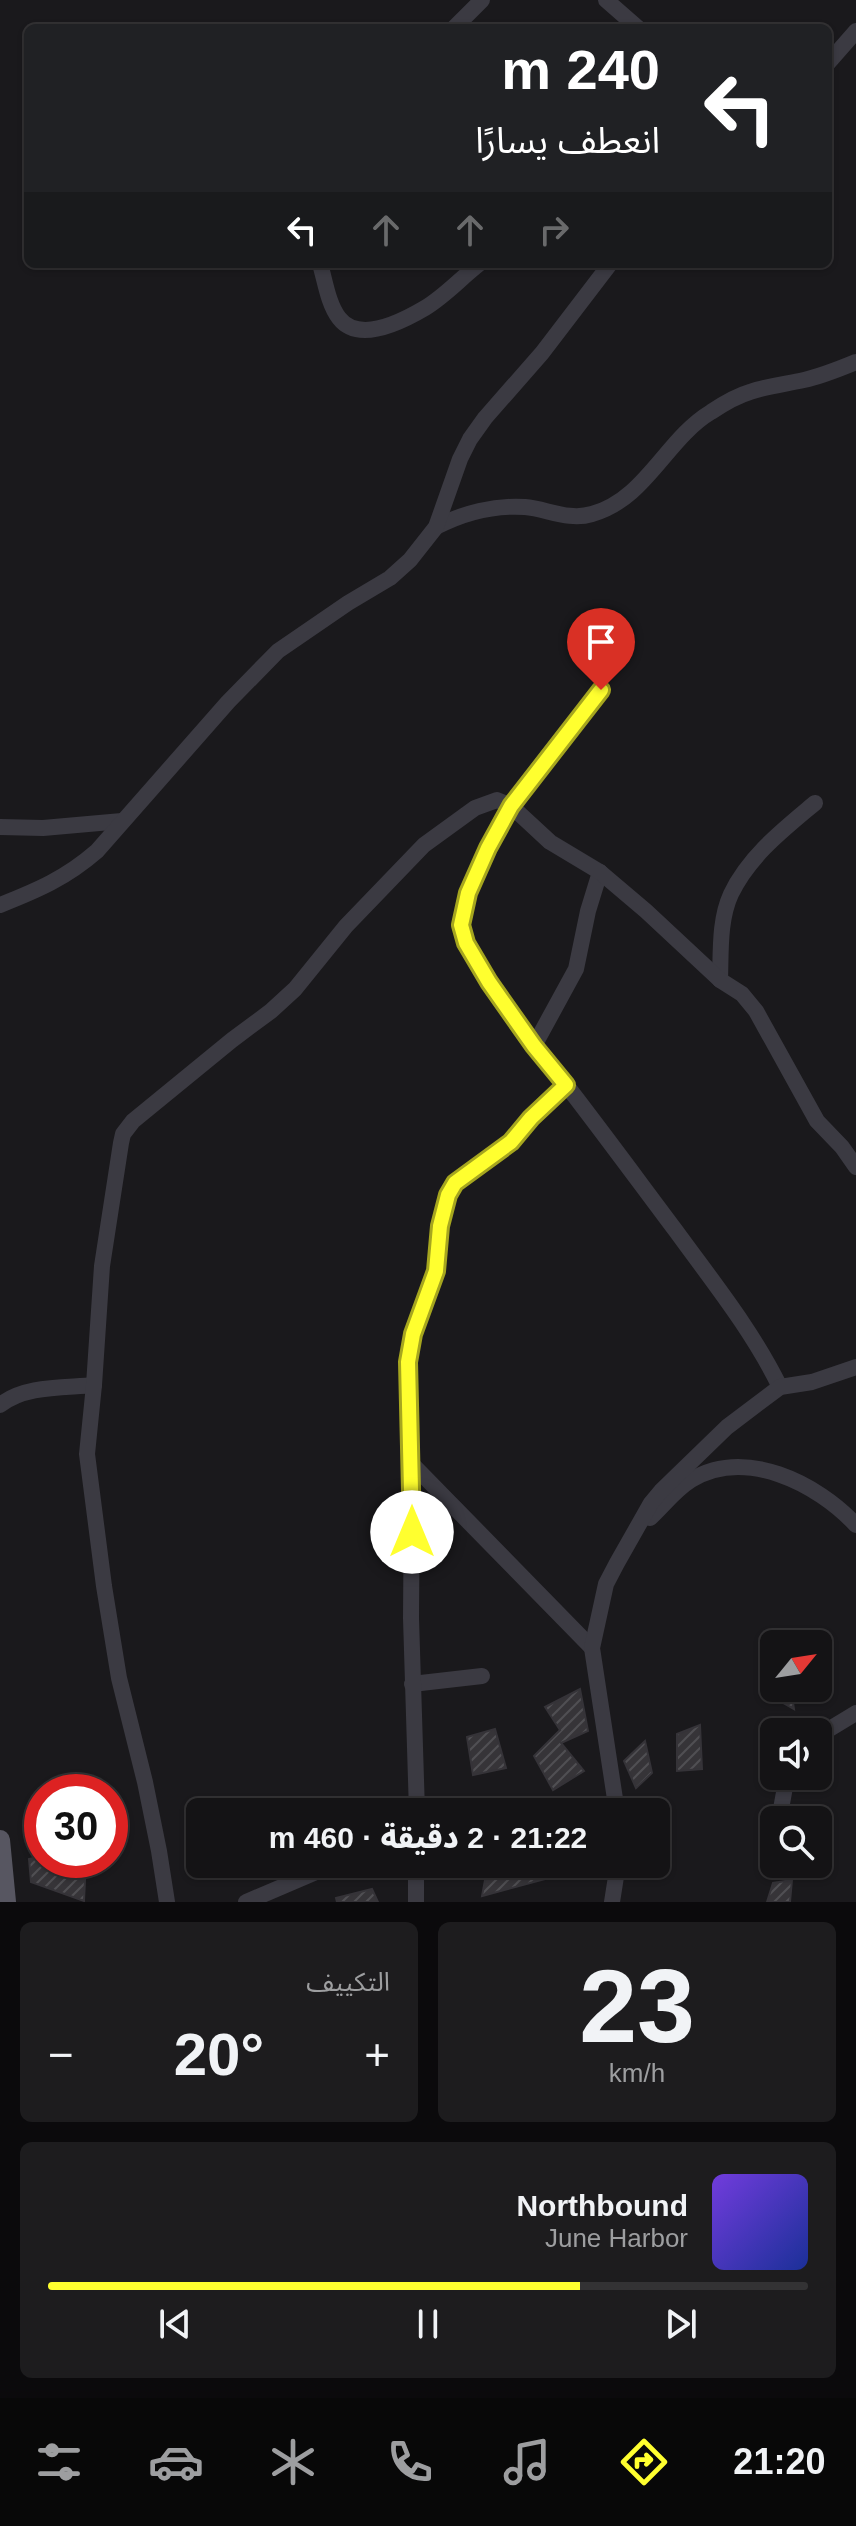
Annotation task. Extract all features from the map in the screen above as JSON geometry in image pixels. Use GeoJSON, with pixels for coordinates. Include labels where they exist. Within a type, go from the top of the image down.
{"type":"FeatureCollection","features":[{"type":"Feature","properties":{"kind":"main road"},"geometry":{"type":"LineString","coordinates":[[0,1840],[6,1902]]}},
{"type":"Feature","properties":{"kind":"street"},"geometry":{"type":"LineString","coordinates":[[458,24],[482,0]]}},
{"type":"Feature","properties":{"kind":"street"},"geometry":{"type":"LineString","coordinates":[[606,0],[633,24]]}},
{"type":"Feature","properties":{"kind":"street"},"geometry":{"type":"LineString","coordinates":[[832,58],[856,31]]}},
{"type":"Feature","properties":{"kind":"street"},"geometry":{"type":"LineString","coordinates":[[321,268],[334,309],[344,323],[355,329],[374,329],[398,322],[427,307],[474,268]]}},
{"type":"Feature","properties":{"kind":"street"},"geometry":{"type":"LineString","coordinates":[[0,905],[48,886],[74,871],[97,851],[278,651],[390,578],[410,560],[436,527],[470,439],[542,353],[603,268]]}},
{"type":"Feature","properties":{"kind":"street"},"geometry":{"type":"LineString","coordinates":[[436,527],[458,516],[505,508],[526,507],[561,515],[590,515],[628,495],[688,429],[728,401],[748,392],[816,377],[856,362]]}},
{"type":"Feature","properties":{"kind":"street"},"geometry":{"type":"LineString","coordinates":[[601,690],[511,806],[468,893],[461,925],[472,955],[534,1046],[722,1291],[780,1387]]}},
{"type":"Feature","properties":{"kind":"street"},"geometry":{"type":"LineString","coordinates":[[167,1902],[148,1796],[119,1678],[87,1454],[102,1266],[117,1166],[127,1128],[295,989],[362,908],[424,845],[475,808],[497,800],[511,806],[550,842],[600,872],[720,980],[742,994],[756,1011],[817,1121],[856,1167]]}},
{"type":"Feature","properties":{"kind":"street"},"geometry":{"type":"LineString","coordinates":[[720,980],[723,926],[731,895],[751,863],[815,803]]}},
{"type":"Feature","properties":{"kind":"street"},"geometry":{"type":"LineString","coordinates":[[0,827],[43,828],[122,821]]}},
{"type":"Feature","properties":{"kind":"street"},"geometry":{"type":"LineString","coordinates":[[534,1046],[576,969],[600,872]]}},
{"type":"Feature","properties":{"kind":"street"},"geometry":{"type":"LineString","coordinates":[[416,1798],[408,1362],[413,1334],[436,1271],[440,1226],[448,1195],[455,1183],[511,1142],[566,1085]]}},
{"type":"Feature","properties":{"kind":"street"},"geometry":{"type":"LineString","coordinates":[[616,1798],[599,1707],[592,1648],[606,1584],[636,1529],[651,1503],[681,1469],[727,1427],[780,1387],[812,1382],[856,1367]]}},
{"type":"Feature","properties":{"kind":"street"},"geometry":{"type":"LineString","coordinates":[[0,1405],[36,1390],[94,1385]]}},
{"type":"Feature","properties":{"kind":"street"},"geometry":{"type":"LineString","coordinates":[[412,1464],[592,1648]]}},
{"type":"Feature","properties":{"kind":"street"},"geometry":{"type":"LineString","coordinates":[[636,1529],[690,1481],[726,1467],[787,1477],[826,1496],[856,1525]]}},
{"type":"Feature","properties":{"kind":"street"},"geometry":{"type":"LineString","coordinates":[[412,1684],[482,1676]]}},
{"type":"Feature","properties":{"kind":"street"},"geometry":{"type":"LineString","coordinates":[[832,1728],[856,1713]]}},
{"type":"Feature","properties":{"kind":"street"},"geometry":{"type":"LineString","coordinates":[[246,1902],[302,1878]]}},
{"type":"Feature","properties":{"kind":"street"},"geometry":{"type":"LineString","coordinates":[[416,1878],[416,1902]]}},
{"type":"Feature","properties":{"kind":"street"},"geometry":{"type":"LineString","coordinates":[[612,1902],[616,1878]]}},
{"type":"Feature","properties":{"kind":"building"},"geometry":{"type":"Polygon","coordinates":[[[580,1689],[588,1731],[561,1743],[584,1771],[553,1790],[534,1756],[560,1730],[545,1707],[580,1689]]]}},
{"type":"Feature","properties":{"kind":"building"},"geometry":{"type":"Polygon","coordinates":[[[700,1725],[702,1769],[677,1771],[677,1734],[700,1725]]]}},
{"type":"Feature","properties":{"kind":"building"},"geometry":{"type":"Polygon","coordinates":[[[495,1729],[506,1768],[473,1775],[467,1737],[495,1729]]]}},
{"type":"Feature","properties":{"kind":"building"},"geometry":{"type":"Polygon","coordinates":[[[645,1741],[652,1773],[636,1788],[624,1761],[645,1741]]]}},
{"type":"Feature","properties":{"kind":"building"},"geometry":{"type":"Polygon","coordinates":[[[31,1878],[85,1878],[84,1901],[31,1882],[31,1878]]]}},
{"type":"Feature","properties":{"kind":"building"},"geometry":{"type":"Polygon","coordinates":[[[485,1878],[545,1878],[545,1879],[482,1896],[485,1878]]]}},
{"type":"Feature","properties":{"kind":"building"},"geometry":{"type":"Polygon","coordinates":[[[792,1880],[790,1902],[767,1902],[773,1883],[792,1880]]]}},
{"type":"Feature","properties":{"kind":"building"},"geometry":{"type":"Polygon","coordinates":[[[372,1889],[378,1902],[337,1902],[336,1898],[372,1889]]]}},
{"type":"Feature","properties":{"kind":"route"},"geometry":{"type":"LineString","coordinates":[[412,1532],[408,1362],[413,1334],[436,1271],[442,1213],[448,1195],[455,1183],[511,1142],[566,1085],[534,1046],[472,955],[462,933],[464,904],[488,848],[511,806],[601,690]]}}]}
